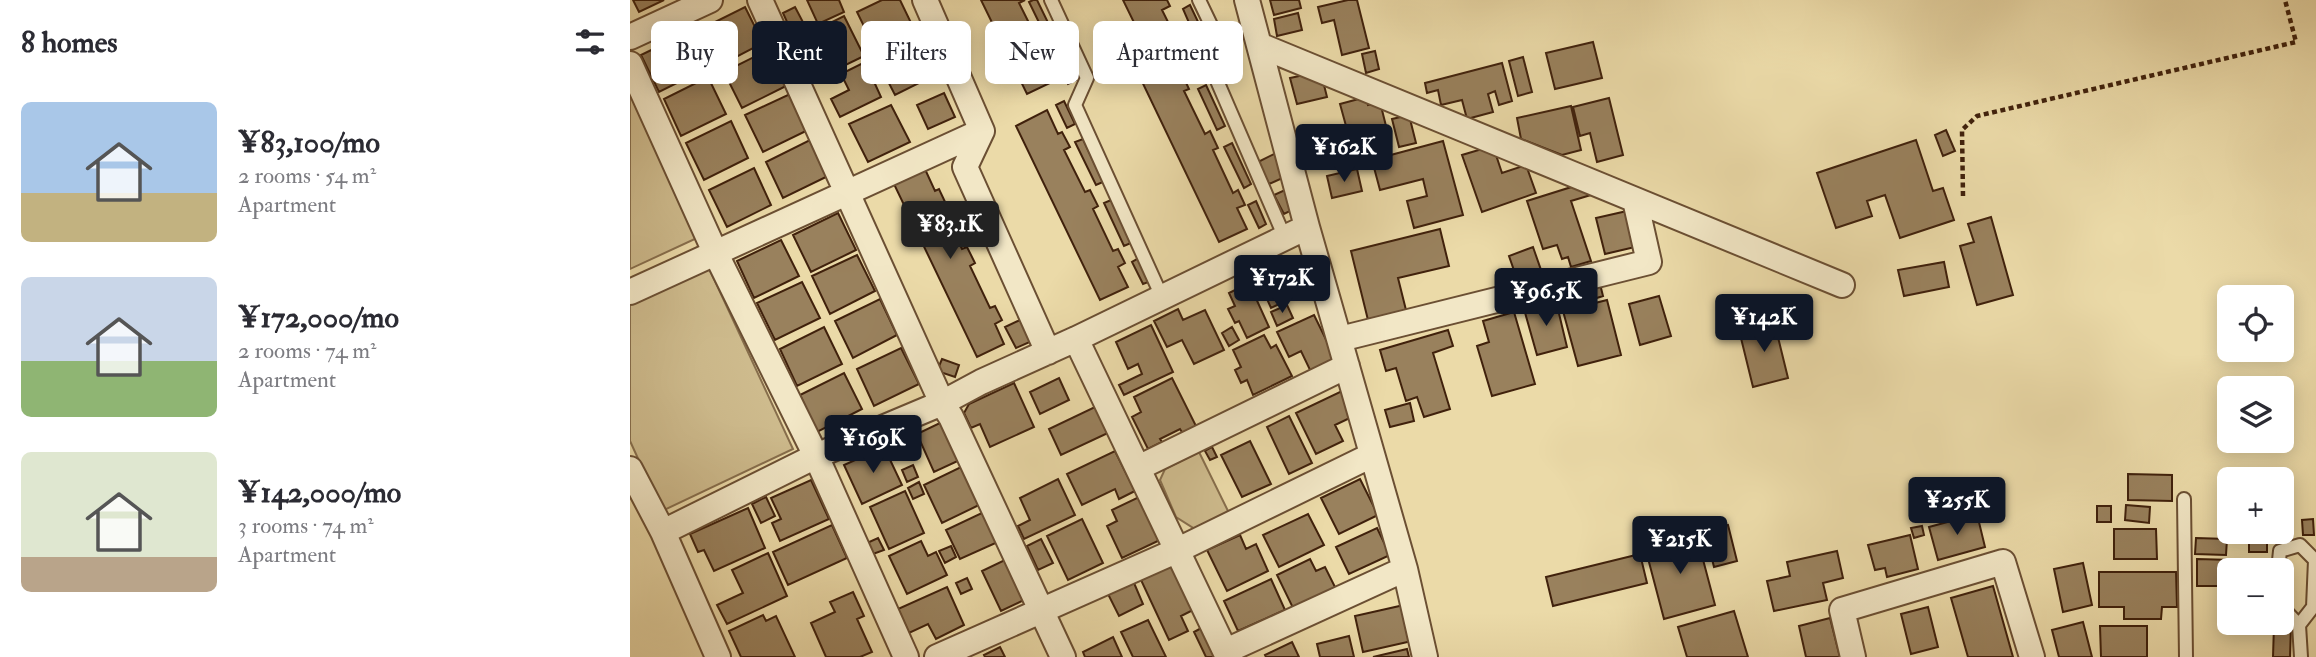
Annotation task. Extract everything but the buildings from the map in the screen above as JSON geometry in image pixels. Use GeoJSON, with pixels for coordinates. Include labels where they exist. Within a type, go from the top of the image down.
{"type":"FeatureCollection","features":[{"type":"Feature","properties":{"kind":"street"},"geometry":{"type":"LineString","coordinates":[[630,37],[710,0]]}},
{"type":"Feature","properties":{"kind":"street"},"geometry":{"type":"LineString","coordinates":[[760,0],[866,239],[1063,657]]}},
{"type":"Feature","properties":{"kind":"street"},"geometry":{"type":"LineString","coordinates":[[925,0],[982,131],[965,167],[1048,352]]}},
{"type":"Feature","properties":{"kind":"street"},"geometry":{"type":"LineString","coordinates":[[1247,0],[1307,227],[1405,569],[1425,657]]}},
{"type":"Feature","properties":{"kind":"street"},"geometry":{"type":"LineString","coordinates":[[1259,45],[1842,285]]}},
{"type":"Feature","properties":{"kind":"street"},"geometry":{"type":"LineString","coordinates":[[630,64],[715,253],[816,456],[906,657]]}},
{"type":"Feature","properties":{"kind":"street"},"geometry":{"type":"LineString","coordinates":[[630,292],[982,131]]}},
{"type":"Feature","properties":{"kind":"street"},"geometry":{"type":"LineString","coordinates":[[1340,339],[1649,262],[1635,200]]}},
{"type":"Feature","properties":{"kind":"street"},"geometry":{"type":"LineString","coordinates":[[663,532],[816,456],[942,403],[1307,227]]}},
{"type":"Feature","properties":{"kind":"street"},"geometry":{"type":"LineString","coordinates":[[1076,339],[1227,654],[1405,569]]}},
{"type":"Feature","properties":{"kind":"street"},"geometry":{"type":"LineString","coordinates":[[1138,468],[1347,366]]}},
{"type":"Feature","properties":{"kind":"street"},"geometry":{"type":"LineString","coordinates":[[937,657],[1178,550],[1372,455]]}},
{"type":"Feature","properties":{"kind":"street"},"geometry":{"type":"LineString","coordinates":[[630,469],[663,532],[718,657]]}},
{"type":"Feature","properties":{"kind":"street"},"geometry":{"type":"LineString","coordinates":[[1853,657],[1842,610],[2003,562],[2032,657]]}},
{"type":"Feature","properties":{"kind":"lane"},"geometry":{"type":"LineString","coordinates":[[1051,0],[1087,79],[1075,105],[1163,297]]}},
{"type":"Feature","properties":{"kind":"lane"},"geometry":{"type":"LineString","coordinates":[[1199,0],[1211,25],[1202,46],[1285,238]]}},
{"type":"Feature","properties":{"kind":"lane"},"geometry":{"type":"LineString","coordinates":[[2184,499],[2186,657]]}},
{"type":"Feature","properties":{"kind":"lane"},"geometry":{"type":"LineString","coordinates":[[2279,558],[2280,551],[2300,545],[2315,560],[2313,607],[2299,625]]}},
{"type":"Feature","properties":{"kind":"lane"},"geometry":{"type":"LineString","coordinates":[[2294,620],[2299,625],[2301,657]]}},
{"type":"Feature","properties":{"kind":"path"},"geometry":{"type":"LineString","coordinates":[[1963,196],[1962,130],[1977,116],[2296,42],[2285,0]]}},
{"type":"Feature","properties":{"kind":"shaded area"},"geometry":{"type":"Polygon","coordinates":[[[630,93],[697,238],[630,269],[630,93]]]}},
{"type":"Feature","properties":{"kind":"shaded area"},"geometry":{"type":"Polygon","coordinates":[[[708,266],[793,449],[662,511],[630,441],[630,302],[708,266]]]}},
{"type":"Feature","properties":{"kind":"shaded area"},"geometry":{"type":"Polygon","coordinates":[[[1199,452],[1229,513],[1195,529],[1176,517],[1160,480],[1165,469],[1199,452]]]}}]}
